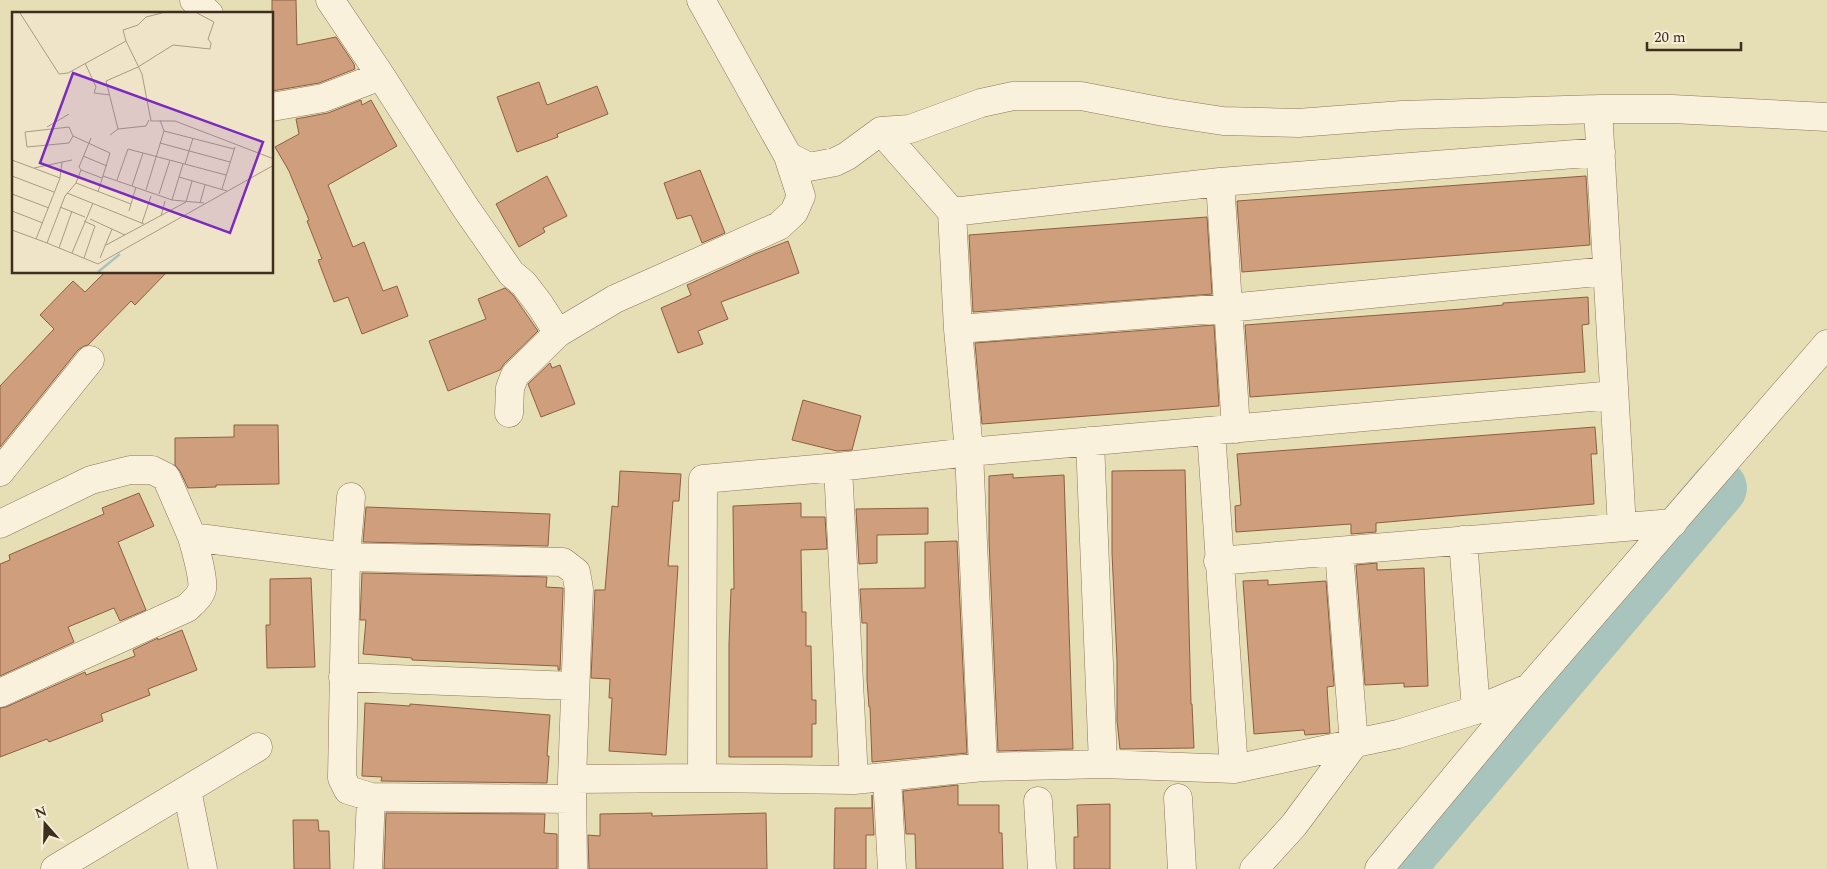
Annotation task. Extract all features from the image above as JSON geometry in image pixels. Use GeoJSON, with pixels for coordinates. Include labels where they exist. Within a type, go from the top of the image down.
{"type":"FeatureCollection","features":[{"type":"Feature","properties":{"kind":"street"},"geometry":{"type":"LineString","coordinates":[[194,0],[207,12]]}},
{"type":"Feature","properties":{"kind":"street"},"geometry":{"type":"LineString","coordinates":[[330,0],[465,207],[511,273],[524,284],[558,333]]}},
{"type":"Feature","properties":{"kind":"street"},"geometry":{"type":"LineString","coordinates":[[509,413],[510,388],[515,375],[558,333],[615,299],[780,226],[794,212],[801,196],[788,156],[701,0]]}},
{"type":"Feature","properties":{"kind":"street"},"geometry":{"type":"LineString","coordinates":[[274,107],[323,98],[381,76]]}},
{"type":"Feature","properties":{"kind":"street"},"geometry":{"type":"LineString","coordinates":[[788,156],[809,167],[835,162],[847,156],[881,131],[910,129],[981,103],[1013,96],[1081,96],[1223,121],[1298,124],[1402,115],[1598,109],[1672,109],[1827,117]]}},
{"type":"Feature","properties":{"kind":"street"},"geometry":{"type":"LineString","coordinates":[[1598,109],[1622,528]]}},
{"type":"Feature","properties":{"kind":"street"},"geometry":{"type":"LineString","coordinates":[[881,131],[952,212],[958,329],[969,452],[983,767]]}},
{"type":"Feature","properties":{"kind":"street"},"geometry":{"type":"LineString","coordinates":[[952,212],[1220,182],[1601,152]]}},
{"type":"Feature","properties":{"kind":"street"},"geometry":{"type":"LineString","coordinates":[[1220,182],[1228,308],[1218,561],[1234,769]]}},
{"type":"Feature","properties":{"kind":"street"},"geometry":{"type":"LineString","coordinates":[[958,329],[1228,308],[1608,271]]}},
{"type":"Feature","properties":{"kind":"street"},"geometry":{"type":"LineString","coordinates":[[1379,869],[1529,688],[1827,344]]}},
{"type":"Feature","properties":{"kind":"street"},"geometry":{"type":"LineString","coordinates":[[0,472],[90,360]]}},
{"type":"Feature","properties":{"kind":"street"},"geometry":{"type":"LineString","coordinates":[[702,778],[703,479],[838,467],[969,452],[1614,395]]}},
{"type":"Feature","properties":{"kind":"street"},"geometry":{"type":"LineString","coordinates":[[1090,441],[1102,764]]}},
{"type":"Feature","properties":{"kind":"street"},"geometry":{"type":"LineString","coordinates":[[838,467],[854,780]]}},
{"type":"Feature","properties":{"kind":"street"},"geometry":{"type":"LineString","coordinates":[[0,524],[91,480],[130,470],[152,470],[166,477],[192,537],[198,558],[202,588],[197,598],[187,608],[0,692]]}},
{"type":"Feature","properties":{"kind":"street"},"geometry":{"type":"LineString","coordinates":[[351,498],[346,557],[342,778],[348,790],[371,797],[572,789],[702,778],[854,780],[983,767],[1102,764],[1234,769],[1398,734],[1476,710],[1529,688]]}},
{"type":"Feature","properties":{"kind":"street"},"geometry":{"type":"LineString","coordinates":[[1218,561],[1673,523]]}},
{"type":"Feature","properties":{"kind":"street"},"geometry":{"type":"LineString","coordinates":[[192,537],[346,557],[563,562],[576,572],[578,589],[572,789],[574,869]]}},
{"type":"Feature","properties":{"kind":"street"},"geometry":{"type":"LineString","coordinates":[[1463,540],[1476,710]]}},
{"type":"Feature","properties":{"kind":"street"},"geometry":{"type":"LineString","coordinates":[[1254,869],[1294,825],[1354,744],[1339,551]]}},
{"type":"Feature","properties":{"kind":"street"},"geometry":{"type":"LineString","coordinates":[[343,678],[575,686]]}},
{"type":"Feature","properties":{"kind":"street"},"geometry":{"type":"LineString","coordinates":[[55,869],[258,747]]}},
{"type":"Feature","properties":{"kind":"street"},"geometry":{"type":"LineString","coordinates":[[886,777],[892,869]]}},
{"type":"Feature","properties":{"kind":"street"},"geometry":{"type":"LineString","coordinates":[[186,790],[203,869]]}},
{"type":"Feature","properties":{"kind":"street"},"geometry":{"type":"LineString","coordinates":[[368,869],[371,797]]}},
{"type":"Feature","properties":{"kind":"street"},"geometry":{"type":"LineString","coordinates":[[1178,798],[1182,869]]}},
{"type":"Feature","properties":{"kind":"street"},"geometry":{"type":"LineString","coordinates":[[1038,801],[1042,869]]}},
{"type":"Feature","properties":{"kind":"shaded area"},"geometry":{"type":"Polygon","coordinates":[[[0,0],[1827,0],[1827,869],[0,869],[0,0]]]}},
{"type":"Feature","properties":{"kind":"building"},"geometry":{"type":"Polygon","coordinates":[[[272,0],[296,0],[297,45],[336,37],[354,64],[355,69],[319,83],[274,91],[274,12],[272,12],[272,0]]]}},
{"type":"Feature","properties":{"kind":"building"},"geometry":{"type":"Polygon","coordinates":[[[539,82],[547,105],[597,86],[608,114],[557,134],[558,137],[517,152],[497,97],[539,82]]]}},
{"type":"Feature","properties":{"kind":"building"},"geometry":{"type":"Polygon","coordinates":[[[361,100],[362,105],[371,100],[397,146],[328,185],[353,247],[364,242],[383,291],[397,286],[408,316],[362,334],[348,297],[334,302],[318,260],[322,259],[307,221],[309,220],[289,171],[275,147],[299,134],[296,119],[328,113],[361,100]]]}},
{"type":"Feature","properties":{"kind":"building"},"geometry":{"type":"Polygon","coordinates":[[[700,170],[725,233],[702,243],[691,215],[677,219],[664,183],[700,170]]]}},
{"type":"Feature","properties":{"kind":"building"},"geometry":{"type":"Polygon","coordinates":[[[547,176],[567,216],[543,228],[545,232],[519,247],[496,204],[547,176]]]}},
{"type":"Feature","properties":{"kind":"building"},"geometry":{"type":"Polygon","coordinates":[[[1586,176],[1590,245],[1242,272],[1237,201],[1586,176]]]}},
{"type":"Feature","properties":{"kind":"building"},"geometry":{"type":"Polygon","coordinates":[[[1207,217],[1212,294],[973,312],[969,235],[1207,217]]]}},
{"type":"Feature","properties":{"kind":"building"},"geometry":{"type":"Polygon","coordinates":[[[788,241],[799,273],[721,302],[728,319],[698,331],[703,344],[678,353],[661,308],[691,295],[687,285],[788,241]]]}},
{"type":"Feature","properties":{"kind":"building"},"geometry":{"type":"Polygon","coordinates":[[[103,274],[165,274],[135,305],[131,301],[88,345],[78,350],[0,447],[0,386],[54,329],[40,315],[73,281],[85,292],[103,274]]]}},
{"type":"Feature","properties":{"kind":"building"},"geometry":{"type":"Polygon","coordinates":[[[505,288],[513,295],[538,331],[500,370],[448,391],[429,341],[486,319],[478,299],[505,288]]]}},
{"type":"Feature","properties":{"kind":"building"},"geometry":{"type":"Polygon","coordinates":[[[1588,297],[1589,324],[1582,325],[1585,372],[1250,397],[1245,325],[1462,309],[1503,305],[1503,303],[1588,297]]]}},
{"type":"Feature","properties":{"kind":"building"},"geometry":{"type":"Polygon","coordinates":[[[1214,325],[1219,406],[982,424],[975,343],[1214,325]]]}},
{"type":"Feature","properties":{"kind":"building"},"geometry":{"type":"Polygon","coordinates":[[[550,363],[552,368],[560,365],[575,404],[541,417],[528,384],[550,363]]]}},
{"type":"Feature","properties":{"kind":"building"},"geometry":{"type":"Polygon","coordinates":[[[803,400],[861,416],[852,450],[837,451],[792,440],[803,400]]]}},
{"type":"Feature","properties":{"kind":"building"},"geometry":{"type":"Polygon","coordinates":[[[234,425],[278,425],[279,484],[216,485],[216,487],[188,488],[175,465],[175,438],[234,437],[234,425]]]}},
{"type":"Feature","properties":{"kind":"building"},"geometry":{"type":"Polygon","coordinates":[[[1595,427],[1597,454],[1591,454],[1594,504],[1376,523],[1376,532],[1351,534],[1351,524],[1236,532],[1235,506],[1241,505],[1237,454],[1595,427]]]}},
{"type":"Feature","properties":{"kind":"building"},"geometry":{"type":"Polygon","coordinates":[[[1185,470],[1191,704],[1194,748],[1120,749],[1117,721],[1117,660],[1112,553],[1112,471],[1185,470]]]}},
{"type":"Feature","properties":{"kind":"building"},"geometry":{"type":"Polygon","coordinates":[[[620,471],[681,474],[679,501],[673,501],[668,566],[678,566],[666,755],[609,751],[612,698],[609,698],[610,679],[591,678],[595,590],[605,590],[612,506],[618,507],[620,471]]]}},
{"type":"Feature","properties":{"kind":"building"},"geometry":{"type":"Polygon","coordinates":[[[1013,474],[1013,478],[1064,475],[1073,749],[998,751],[989,540],[989,476],[1013,474]]]}},
{"type":"Feature","properties":{"kind":"building"},"geometry":{"type":"Polygon","coordinates":[[[139,493],[154,526],[118,542],[146,610],[120,621],[114,608],[68,627],[74,642],[0,676],[0,564],[10,560],[9,555],[104,514],[102,508],[139,493]]]}},
{"type":"Feature","properties":{"kind":"building"},"geometry":{"type":"Polygon","coordinates":[[[801,503],[801,517],[825,517],[827,549],[801,550],[802,612],[806,612],[806,646],[811,646],[812,700],[816,700],[816,724],[812,724],[812,757],[729,757],[729,644],[731,589],[734,589],[733,506],[801,503]]]}},
{"type":"Feature","properties":{"kind":"building"},"geometry":{"type":"Polygon","coordinates":[[[366,507],[550,514],[548,546],[363,542],[366,507]]]}},
{"type":"Feature","properties":{"kind":"building"},"geometry":{"type":"Polygon","coordinates":[[[928,508],[928,534],[877,535],[877,563],[859,564],[856,509],[928,508]]]}},
{"type":"Feature","properties":{"kind":"building"},"geometry":{"type":"Polygon","coordinates":[[[957,541],[967,753],[872,762],[867,680],[867,623],[862,623],[860,589],[925,588],[925,542],[957,541]]]}},
{"type":"Feature","properties":{"kind":"building"},"geometry":{"type":"Polygon","coordinates":[[[1377,563],[1377,570],[1424,568],[1428,686],[1404,687],[1404,683],[1365,685],[1356,565],[1377,563]]]}},
{"type":"Feature","properties":{"kind":"building"},"geometry":{"type":"Polygon","coordinates":[[[362,573],[547,577],[546,587],[563,588],[560,670],[558,670],[558,666],[412,660],[412,658],[363,654],[366,620],[360,620],[362,573]]]}},
{"type":"Feature","properties":{"kind":"building"},"geometry":{"type":"Polygon","coordinates":[[[311,578],[315,667],[267,668],[266,625],[270,625],[270,579],[311,578]]]}},
{"type":"Feature","properties":{"kind":"building"},"geometry":{"type":"Polygon","coordinates":[[[1268,580],[1268,585],[1326,581],[1334,686],[1327,687],[1330,733],[1305,735],[1304,730],[1254,734],[1243,581],[1268,580]]]}},
{"type":"Feature","properties":{"kind":"building"},"geometry":{"type":"Polygon","coordinates":[[[182,630],[197,670],[148,689],[150,695],[101,714],[103,721],[49,742],[47,739],[0,757],[0,708],[85,672],[86,675],[135,656],[133,650],[158,638],[158,640],[182,630]]]}},
{"type":"Feature","properties":{"kind":"building"},"geometry":{"type":"Polygon","coordinates":[[[365,703],[410,706],[410,704],[550,715],[547,783],[381,781],[382,777],[362,776],[365,703]]]}},
{"type":"Feature","properties":{"kind":"building"},"geometry":{"type":"Polygon","coordinates":[[[958,785],[958,805],[999,805],[999,833],[1002,833],[1003,869],[916,869],[915,834],[906,834],[903,791],[958,785]]]}},
{"type":"Feature","properties":{"kind":"building"},"geometry":{"type":"Polygon","coordinates":[[[872,795],[874,835],[866,835],[866,869],[834,869],[835,808],[872,808],[872,795]]]}},
{"type":"Feature","properties":{"kind":"building"},"geometry":{"type":"Polygon","coordinates":[[[1110,804],[1110,869],[1074,869],[1074,837],[1078,837],[1077,805],[1110,804]]]}},
{"type":"Feature","properties":{"kind":"building"},"geometry":{"type":"Polygon","coordinates":[[[386,813],[545,814],[544,833],[557,834],[557,869],[384,869],[386,813]]]}},
{"type":"Feature","properties":{"kind":"building"},"geometry":{"type":"Polygon","coordinates":[[[652,813],[652,816],[766,813],[767,869],[589,869],[588,835],[600,836],[600,814],[652,813]]]}},
{"type":"Feature","properties":{"kind":"building"},"geometry":{"type":"Polygon","coordinates":[[[293,820],[318,820],[319,831],[329,831],[330,869],[294,869],[293,820]]]}},
{"type":"Feature","properties":{"kind":"waterway"},"geometry":{"type":"LineString","coordinates":[[1396,869],[1719,488]]}}]}
